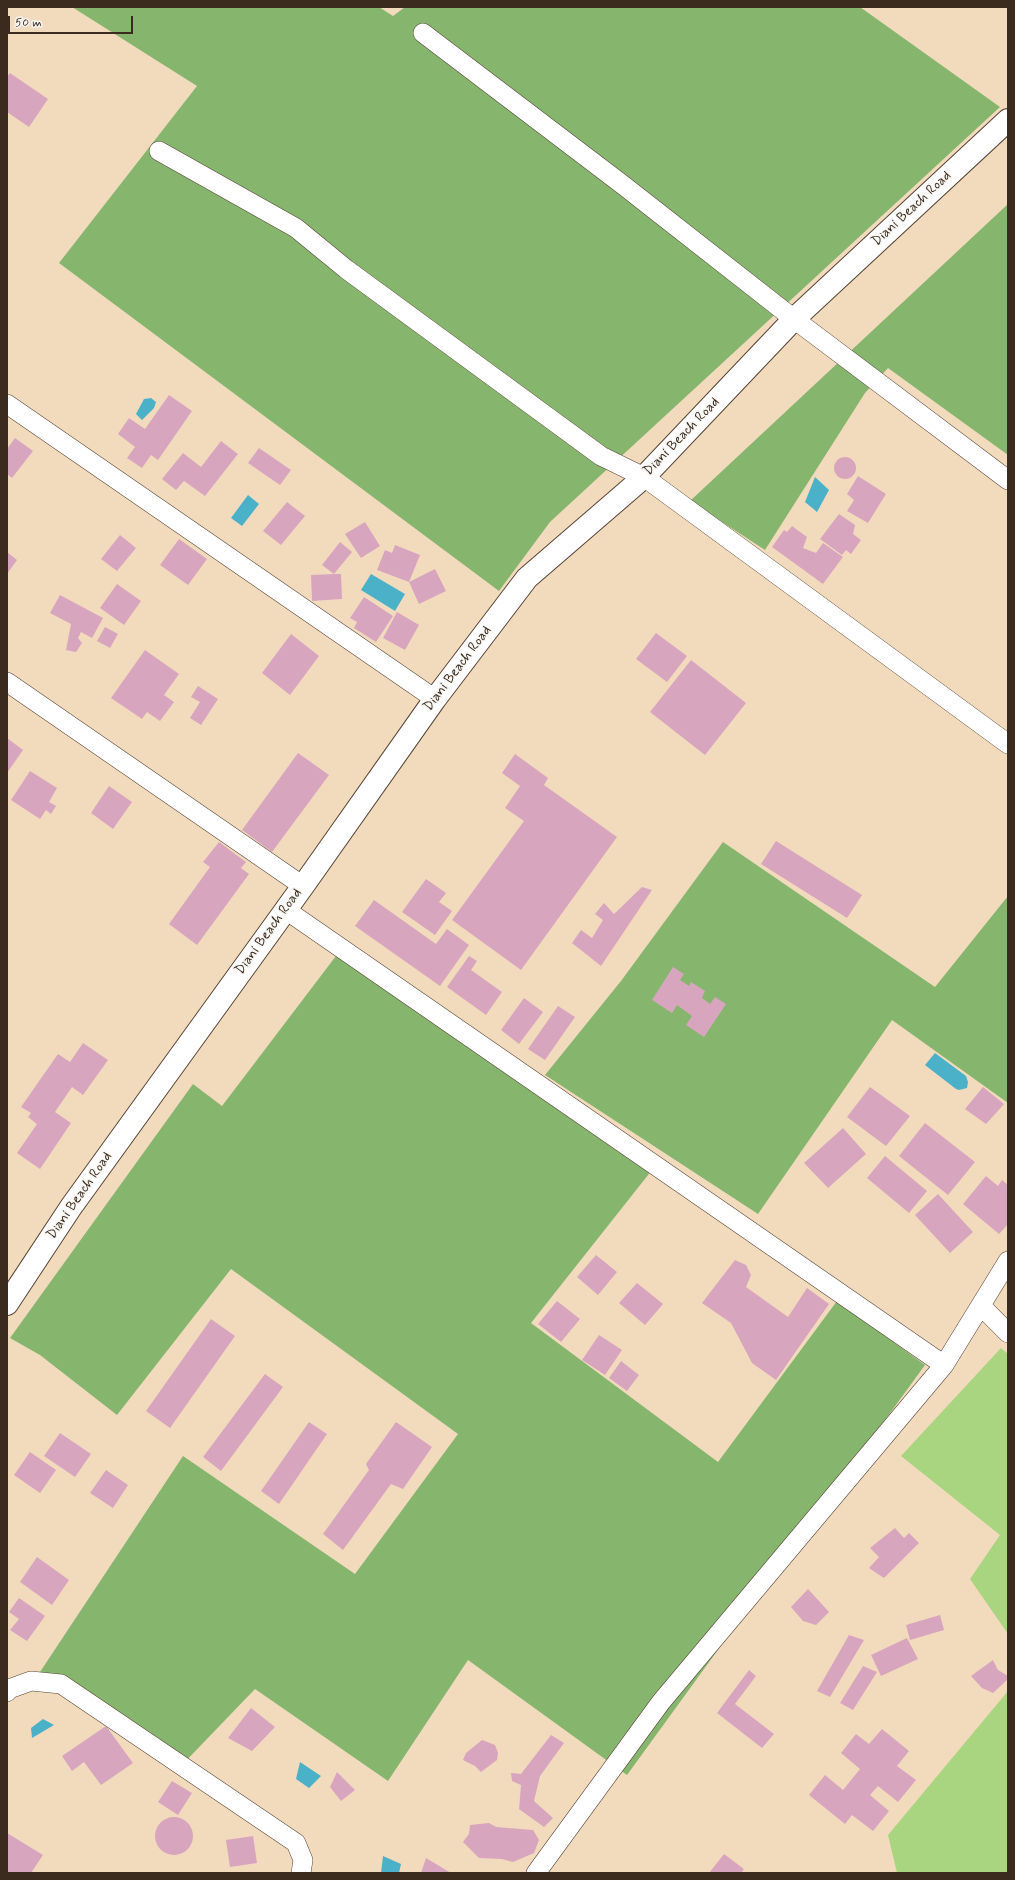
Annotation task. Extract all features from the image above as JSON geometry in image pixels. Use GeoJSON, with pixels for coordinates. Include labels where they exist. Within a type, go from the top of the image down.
{"type":"FeatureCollection","features":[{"type":"Feature","properties":{"kind":"main road","name":"Diani Beach Road"},"geometry":{"type":"LineString","coordinates":[[7,1304],[71,1207],[286,910],[435,699],[527,578],[644,477],[794,319],[1008,120]]}},
{"type":"Feature","properties":{"kind":"street"},"geometry":{"type":"LineString","coordinates":[[423,33],[617,180],[794,319],[1008,480]]}},
{"type":"Feature","properties":{"kind":"street"},"geometry":{"type":"LineString","coordinates":[[159,151],[296,228],[346,269],[600,456],[644,477],[1008,744]]}},
{"type":"Feature","properties":{"kind":"street"},"geometry":{"type":"LineString","coordinates":[[7,404],[435,699]]}},
{"type":"Feature","properties":{"kind":"street"},"geometry":{"type":"LineString","coordinates":[[7,682],[303,886]]}},
{"type":"Feature","properties":{"kind":"street"},"geometry":{"type":"LineString","coordinates":[[286,910],[944,1365]]}},
{"type":"Feature","properties":{"kind":"street"},"geometry":{"type":"LineString","coordinates":[[536,1873],[661,1702],[944,1365],[1008,1261]]}},
{"type":"Feature","properties":{"kind":"street"},"geometry":{"type":"LineString","coordinates":[[981,1306],[1008,1332]]}},
{"type":"Feature","properties":{"kind":"street"},"geometry":{"type":"LineString","coordinates":[[7,1692],[9,1689],[31,1681],[61,1684],[296,1843],[303,1860],[301,1873]]}},
{"type":"Feature","properties":{"kind":"green space"},"geometry":{"type":"Polygon","coordinates":[[[72,7],[379,7],[393,16],[405,7],[860,7],[1000,107],[550,522],[499,591],[59,263],[197,86],[72,7]]]}},
{"type":"Feature","properties":{"kind":"green space"},"geometry":{"type":"Polygon","coordinates":[[[1008,204],[1008,455],[888,368],[865,393],[765,550],[690,501],[1008,204]]]}},
{"type":"Feature","properties":{"kind":"green space"},"geometry":{"type":"Polygon","coordinates":[[[723,842],[935,987],[1008,896],[1008,1103],[892,1020],[758,1214],[545,1075],[621,981],[723,842]]]}},
{"type":"Feature","properties":{"kind":"green space"},"geometry":{"type":"Polygon","coordinates":[[[339,952],[652,1170],[531,1323],[718,1462],[837,1301],[925,1365],[627,1775],[468,1660],[388,1781],[255,1689],[181,1766],[40,1672],[183,1456],[355,1574],[458,1434],[231,1269],[117,1415],[40,1355],[10,1338],[193,1084],[222,1106],[339,952]]]}},
{"type":"Feature","properties":{"kind":"green space"},"geometry":{"type":"Polygon","coordinates":[[[1001,1348],[1008,1354],[1008,1634],[970,1579],[1000,1535],[901,1456],[1001,1348]]]}},
{"type":"Feature","properties":{"kind":"green space"},"geometry":{"type":"Polygon","coordinates":[[[1008,1691],[1008,1873],[897,1873],[888,1835],[1008,1691]]]}},
{"type":"Feature","properties":{"kind":"water"},"geometry":{"type":"Polygon","coordinates":[[[151,398],[156,402],[154,408],[142,420],[136,414],[144,399],[151,398]]]}},
{"type":"Feature","properties":{"kind":"water"},"geometry":{"type":"Polygon","coordinates":[[[815,477],[829,490],[817,512],[805,502],[815,477]]]}},
{"type":"Feature","properties":{"kind":"water"},"geometry":{"type":"Polygon","coordinates":[[[248,495],[259,504],[242,526],[231,518],[248,495]]]}},
{"type":"Feature","properties":{"kind":"water"},"geometry":{"type":"Polygon","coordinates":[[[371,574],[405,594],[395,611],[361,590],[371,574]]]}},
{"type":"Feature","properties":{"kind":"water"},"geometry":{"type":"Polygon","coordinates":[[[935,1053],[966,1076],[968,1082],[967,1088],[959,1090],[956,1089],[925,1065],[935,1053]]]}},
{"type":"Feature","properties":{"kind":"water"},"geometry":{"type":"Polygon","coordinates":[[[43,1719],[54,1725],[32,1738],[31,1728],[43,1719]]]}},
{"type":"Feature","properties":{"kind":"water"},"geometry":{"type":"Polygon","coordinates":[[[300,1762],[321,1776],[309,1788],[296,1779],[300,1762]]]}},
{"type":"Feature","properties":{"kind":"water"},"geometry":{"type":"Polygon","coordinates":[[[383,1856],[401,1864],[399,1873],[381,1873],[383,1856]]]}},
{"type":"Feature","properties":{"kind":"building"},"geometry":{"type":"Polygon","coordinates":[[[10,73],[48,99],[29,127],[7,112],[7,77],[10,73]]]}},
{"type":"Feature","properties":{"kind":"building"},"geometry":{"type":"Polygon","coordinates":[[[169,395],[192,411],[158,460],[151,455],[142,468],[127,458],[135,447],[118,434],[129,418],[145,429],[169,395]]]}},
{"type":"Feature","properties":{"kind":"building"},"geometry":{"type":"Polygon","coordinates":[[[15,438],[33,451],[12,478],[7,474],[7,449],[15,438]]]}},
{"type":"Feature","properties":{"kind":"building"},"geometry":{"type":"Polygon","coordinates":[[[221,441],[238,454],[205,496],[184,481],[176,490],[162,479],[183,453],[201,467],[221,441]]]}},
{"type":"Feature","properties":{"kind":"building"},"geometry":{"type":"Polygon","coordinates":[[[259,448],[291,470],[280,485],[248,463],[259,448]]]}},
{"type":"Feature","properties":{"kind":"building"},"geometry":{"type":"Polygon","coordinates":[[[845,457],[853,460],[856,468],[853,476],[845,479],[837,476],[834,468],[837,460],[845,457]]]}},
{"type":"Feature","properties":{"kind":"building"},"geometry":{"type":"Polygon","coordinates":[[[858,476],[886,494],[868,523],[847,511],[854,500],[847,494],[858,476]]]}},
{"type":"Feature","properties":{"kind":"building"},"geometry":{"type":"Polygon","coordinates":[[[287,502],[305,516],[281,545],[263,531],[287,502]]]}},
{"type":"Feature","properties":{"kind":"building"},"geometry":{"type":"Polygon","coordinates":[[[839,514],[855,525],[853,534],[861,540],[851,554],[846,550],[842,555],[820,539],[839,514]]]}},
{"type":"Feature","properties":{"kind":"building"},"geometry":{"type":"Polygon","coordinates":[[[365,522],[380,546],[361,558],[345,534],[365,522]]]}},
{"type":"Feature","properties":{"kind":"building"},"geometry":{"type":"Polygon","coordinates":[[[792,526],[807,537],[803,548],[816,553],[823,543],[843,557],[823,584],[772,547],[784,530],[787,532],[792,526]]]}},
{"type":"Feature","properties":{"kind":"building"},"geometry":{"type":"Polygon","coordinates":[[[120,535],[136,548],[117,571],[101,559],[120,535]]]}},
{"type":"Feature","properties":{"kind":"building"},"geometry":{"type":"Polygon","coordinates":[[[179,539],[207,559],[188,585],[160,565],[179,539]]]}},
{"type":"Feature","properties":{"kind":"building"},"geometry":{"type":"Polygon","coordinates":[[[340,542],[352,552],[334,574],[322,565],[340,542]]]}},
{"type":"Feature","properties":{"kind":"building"},"geometry":{"type":"Polygon","coordinates":[[[395,545],[420,555],[409,582],[377,570],[385,550],[392,553],[395,545]]]}},
{"type":"Feature","properties":{"kind":"building"},"geometry":{"type":"Polygon","coordinates":[[[7,552],[17,560],[7,574],[7,552]]]}},
{"type":"Feature","properties":{"kind":"building"},"geometry":{"type":"Polygon","coordinates":[[[435,569],[446,591],[419,604],[409,582],[435,569]]]}},
{"type":"Feature","properties":{"kind":"building"},"geometry":{"type":"Polygon","coordinates":[[[341,574],[342,599],[312,601],[311,575],[341,574]]]}},
{"type":"Feature","properties":{"kind":"building"},"geometry":{"type":"Polygon","coordinates":[[[117,584],[141,601],[124,625],[100,608],[117,584]]]}},
{"type":"Feature","properties":{"kind":"building"},"geometry":{"type":"Polygon","coordinates":[[[60,595],[103,618],[92,638],[81,632],[78,638],[82,643],[76,652],[66,650],[71,624],[50,613],[60,595]]]}},
{"type":"Feature","properties":{"kind":"building"},"geometry":{"type":"Polygon","coordinates":[[[364,597],[393,616],[376,642],[354,628],[357,622],[350,618],[364,597]]]}},
{"type":"Feature","properties":{"kind":"building"},"geometry":{"type":"Polygon","coordinates":[[[397,612],[419,625],[405,650],[383,638],[397,612]]]}},
{"type":"Feature","properties":{"kind":"building"},"geometry":{"type":"Polygon","coordinates":[[[105,627],[118,634],[110,648],[97,641],[105,627]]]}},
{"type":"Feature","properties":{"kind":"building"},"geometry":{"type":"Polygon","coordinates":[[[656,633],[687,656],[667,682],[636,659],[656,633]]]}},
{"type":"Feature","properties":{"kind":"building"},"geometry":{"type":"Polygon","coordinates":[[[291,634],[319,656],[290,695],[262,673],[291,634]]]}},
{"type":"Feature","properties":{"kind":"building"},"geometry":{"type":"Polygon","coordinates":[[[145,650],[179,674],[164,695],[174,702],[160,721],[147,712],[142,719],[111,698],[145,650]]]}},
{"type":"Feature","properties":{"kind":"building"},"geometry":{"type":"Polygon","coordinates":[[[691,660],[746,703],[705,755],[650,712],[691,660]]]}},
{"type":"Feature","properties":{"kind":"building"},"geometry":{"type":"Polygon","coordinates":[[[198,686],[218,699],[201,725],[190,718],[200,702],[191,697],[198,686]]]}},
{"type":"Feature","properties":{"kind":"building"},"geometry":{"type":"Polygon","coordinates":[[[7,738],[23,750],[7,773],[7,738]]]}},
{"type":"Feature","properties":{"kind":"building"},"geometry":{"type":"Polygon","coordinates":[[[298,753],[329,775],[272,852],[242,830],[298,753]]]}},
{"type":"Feature","properties":{"kind":"building"},"geometry":{"type":"Polygon","coordinates":[[[515,754],[548,778],[544,785],[617,837],[521,970],[452,920],[524,821],[505,808],[520,786],[502,773],[515,754]]]}},
{"type":"Feature","properties":{"kind":"building"},"geometry":{"type":"Polygon","coordinates":[[[30,771],[57,788],[49,802],[56,806],[51,814],[46,810],[40,819],[11,800],[30,771]]]}},
{"type":"Feature","properties":{"kind":"building"},"geometry":{"type":"Polygon","coordinates":[[[109,786],[132,802],[113,829],[91,813],[109,786]]]}},
{"type":"Feature","properties":{"kind":"building"},"geometry":{"type":"Polygon","coordinates":[[[776,841],[862,895],[847,918],[761,864],[776,841]]]}},
{"type":"Feature","properties":{"kind":"building"},"geometry":{"type":"Polygon","coordinates":[[[219,842],[246,862],[241,868],[249,874],[197,945],[169,924],[210,867],[203,862],[219,842]]]}},
{"type":"Feature","properties":{"kind":"building"},"geometry":{"type":"Polygon","coordinates":[[[426,879],[446,893],[439,902],[452,911],[435,935],[402,912],[426,879]]]}},
{"type":"Feature","properties":{"kind":"building"},"geometry":{"type":"Polygon","coordinates":[[[642,887],[652,890],[601,966],[572,943],[581,930],[592,938],[603,920],[595,914],[604,903],[614,914],[642,887]]]}},
{"type":"Feature","properties":{"kind":"building"},"geometry":{"type":"Polygon","coordinates":[[[374,900],[436,944],[447,929],[469,945],[440,986],[355,926],[374,900]]]}},
{"type":"Feature","properties":{"kind":"building"},"geometry":{"type":"Polygon","coordinates":[[[469,956],[477,961],[471,970],[502,992],[486,1015],[447,987],[469,956]]]}},
{"type":"Feature","properties":{"kind":"building"},"geometry":{"type":"Polygon","coordinates":[[[673,967],[684,974],[680,980],[689,986],[691,982],[705,991],[702,998],[710,1004],[715,997],[726,1004],[704,1037],[686,1025],[692,1016],[677,1005],[672,1013],[652,1000],[673,967]]]}},
{"type":"Feature","properties":{"kind":"building"},"geometry":{"type":"Polygon","coordinates":[[[524,998],[543,1012],[519,1044],[501,1030],[524,998]]]}},
{"type":"Feature","properties":{"kind":"building"},"geometry":{"type":"Polygon","coordinates":[[[558,1006],[575,1017],[545,1060],[528,1049],[558,1006]]]}},
{"type":"Feature","properties":{"kind":"building"},"geometry":{"type":"Polygon","coordinates":[[[83,1043],[108,1060],[83,1095],[72,1087],[55,1112],[71,1123],[40,1169],[17,1153],[37,1124],[28,1117],[31,1113],[21,1107],[58,1054],[70,1062],[83,1043]]]}},
{"type":"Feature","properties":{"kind":"building"},"geometry":{"type":"Polygon","coordinates":[[[870,1087],[910,1116],[886,1146],[847,1117],[870,1087]]]}},
{"type":"Feature","properties":{"kind":"building"},"geometry":{"type":"Polygon","coordinates":[[[983,1087],[1004,1104],[986,1124],[965,1109],[983,1087]]]}},
{"type":"Feature","properties":{"kind":"building"},"geometry":{"type":"Polygon","coordinates":[[[925,1123],[975,1162],[948,1195],[899,1156],[925,1123]]]}},
{"type":"Feature","properties":{"kind":"building"},"geometry":{"type":"Polygon","coordinates":[[[843,1128],[866,1154],[828,1188],[804,1163],[843,1128]]]}},
{"type":"Feature","properties":{"kind":"building"},"geometry":{"type":"Polygon","coordinates":[[[885,1156],[927,1191],[909,1213],[867,1178],[885,1156]]]}},
{"type":"Feature","properties":{"kind":"building"},"geometry":{"type":"Polygon","coordinates":[[[986,1176],[998,1186],[1002,1180],[1008,1185],[1008,1224],[999,1234],[963,1204],[986,1176]]]}},
{"type":"Feature","properties":{"kind":"building"},"geometry":{"type":"Polygon","coordinates":[[[938,1194],[973,1232],[950,1253],[915,1215],[938,1194]]]}},
{"type":"Feature","properties":{"kind":"building"},"geometry":{"type":"Polygon","coordinates":[[[596,1255],[617,1272],[598,1295],[577,1277],[596,1255]]]}},
{"type":"Feature","properties":{"kind":"building"},"geometry":{"type":"Polygon","coordinates":[[[735,1260],[746,1265],[751,1275],[746,1287],[788,1317],[807,1288],[829,1304],[776,1380],[752,1363],[731,1323],[702,1303],[735,1260]]]}},
{"type":"Feature","properties":{"kind":"building"},"geometry":{"type":"Polygon","coordinates":[[[637,1283],[663,1304],[645,1325],[619,1303],[637,1283]]]}},
{"type":"Feature","properties":{"kind":"building"},"geometry":{"type":"Polygon","coordinates":[[[557,1301],[580,1319],[561,1342],[538,1324],[557,1301]]]}},
{"type":"Feature","properties":{"kind":"building"},"geometry":{"type":"Polygon","coordinates":[[[211,1319],[235,1336],[170,1428],[146,1411],[211,1319]]]}},
{"type":"Feature","properties":{"kind":"building"},"geometry":{"type":"Polygon","coordinates":[[[599,1335],[622,1350],[605,1375],[582,1360],[599,1335]]]}},
{"type":"Feature","properties":{"kind":"building"},"geometry":{"type":"Polygon","coordinates":[[[621,1361],[639,1375],[627,1391],[609,1378],[621,1361]]]}},
{"type":"Feature","properties":{"kind":"building"},"geometry":{"type":"Polygon","coordinates":[[[265,1374],[283,1387],[221,1471],[203,1457],[265,1374]]]}},
{"type":"Feature","properties":{"kind":"building"},"geometry":{"type":"Polygon","coordinates":[[[309,1422],[327,1434],[279,1504],[261,1491],[309,1422]]]}},
{"type":"Feature","properties":{"kind":"building"},"geometry":{"type":"Polygon","coordinates":[[[396,1422],[432,1447],[403,1489],[391,1484],[343,1550],[323,1534],[369,1470],[366,1464],[396,1422]]]}},
{"type":"Feature","properties":{"kind":"building"},"geometry":{"type":"Polygon","coordinates":[[[60,1433],[91,1454],[75,1477],[44,1456],[60,1433]]]}},
{"type":"Feature","properties":{"kind":"building"},"geometry":{"type":"Polygon","coordinates":[[[30,1452],[56,1470],[40,1493],[14,1475],[30,1452]]]}},
{"type":"Feature","properties":{"kind":"building"},"geometry":{"type":"Polygon","coordinates":[[[106,1470],[128,1485],[113,1508],[90,1493],[106,1470]]]}},
{"type":"Feature","properties":{"kind":"building"},"geometry":{"type":"Polygon","coordinates":[[[895,1528],[904,1538],[909,1533],[919,1543],[884,1578],[869,1568],[879,1557],[870,1548],[895,1528]]]}},
{"type":"Feature","properties":{"kind":"building"},"geometry":{"type":"Polygon","coordinates":[[[37,1557],[69,1580],[52,1605],[20,1582],[37,1557]]]}},
{"type":"Feature","properties":{"kind":"building"},"geometry":{"type":"Polygon","coordinates":[[[808,1589],[829,1612],[816,1625],[803,1621],[791,1607],[808,1589]]]}},
{"type":"Feature","properties":{"kind":"building"},"geometry":{"type":"Polygon","coordinates":[[[19,1598],[45,1616],[27,1641],[10,1630],[19,1619],[9,1612],[19,1598]]]}},
{"type":"Feature","properties":{"kind":"building"},"geometry":{"type":"Polygon","coordinates":[[[940,1615],[944,1630],[910,1640],[906,1625],[940,1615]]]}},
{"type":"Feature","properties":{"kind":"building"},"geometry":{"type":"Polygon","coordinates":[[[849,1635],[864,1640],[830,1697],[817,1691],[849,1635]]]}},
{"type":"Feature","properties":{"kind":"building"},"geometry":{"type":"Polygon","coordinates":[[[907,1638],[918,1659],[881,1676],[871,1655],[907,1638]]]}},
{"type":"Feature","properties":{"kind":"building"},"geometry":{"type":"Polygon","coordinates":[[[993,1660],[998,1670],[1008,1676],[1008,1679],[993,1693],[982,1688],[971,1676],[993,1660]]]}},
{"type":"Feature","properties":{"kind":"building"},"geometry":{"type":"Polygon","coordinates":[[[863,1666],[877,1672],[853,1710],[840,1703],[863,1666]]]}},
{"type":"Feature","properties":{"kind":"building"},"geometry":{"type":"Polygon","coordinates":[[[749,1670],[756,1676],[735,1704],[774,1734],[762,1748],[717,1713],[749,1670]]]}},
{"type":"Feature","properties":{"kind":"building"},"geometry":{"type":"Polygon","coordinates":[[[251,1708],[275,1727],[252,1751],[228,1738],[251,1708]]]}},
{"type":"Feature","properties":{"kind":"building"},"geometry":{"type":"Polygon","coordinates":[[[106,1726],[133,1763],[101,1785],[84,1762],[72,1771],[62,1756],[106,1726]]]}},
{"type":"Feature","properties":{"kind":"building"},"geometry":{"type":"Polygon","coordinates":[[[882,1729],[909,1751],[897,1766],[916,1780],[898,1802],[878,1786],[870,1795],[889,1811],[873,1831],[852,1815],[845,1824],[809,1795],[825,1775],[843,1790],[860,1769],[841,1753],[856,1734],[869,1744],[882,1729]]]}},
{"type":"Feature","properties":{"kind":"building"},"geometry":{"type":"Polygon","coordinates":[[[551,1735],[564,1743],[540,1776],[534,1801],[553,1818],[544,1827],[519,1809],[521,1785],[512,1781],[511,1773],[521,1774],[551,1735]]]}},
{"type":"Feature","properties":{"kind":"building"},"geometry":{"type":"Polygon","coordinates":[[[482,1740],[495,1745],[498,1753],[497,1760],[481,1772],[475,1766],[463,1760],[466,1753],[482,1740]]]}},
{"type":"Feature","properties":{"kind":"building"},"geometry":{"type":"Polygon","coordinates":[[[337,1772],[355,1790],[341,1801],[330,1787],[337,1772]]]}},
{"type":"Feature","properties":{"kind":"building"},"geometry":{"type":"Polygon","coordinates":[[[172,1781],[192,1793],[178,1815],[158,1802],[172,1781]]]}},
{"type":"Feature","properties":{"kind":"building"},"geometry":{"type":"Polygon","coordinates":[[[170,1817],[178,1817],[185,1820],[190,1825],[193,1836],[190,1847],[185,1852],[178,1855],[170,1855],[163,1852],[158,1847],[155,1840],[155,1832],[158,1825],[163,1820],[170,1817]]]}},
{"type":"Feature","properties":{"kind":"building"},"geometry":{"type":"Polygon","coordinates":[[[489,1823],[496,1827],[533,1830],[539,1840],[534,1853],[513,1862],[502,1859],[479,1858],[463,1842],[469,1834],[470,1825],[489,1823]]]}},
{"type":"Feature","properties":{"kind":"building"},"geometry":{"type":"Polygon","coordinates":[[[7,1833],[43,1855],[31,1873],[7,1873],[7,1833]]]}},
{"type":"Feature","properties":{"kind":"building"},"geometry":{"type":"Polygon","coordinates":[[[253,1836],[257,1863],[230,1867],[226,1840],[253,1836]]]}},
{"type":"Feature","properties":{"kind":"building"},"geometry":{"type":"Polygon","coordinates":[[[724,1854],[744,1869],[741,1873],[709,1873],[724,1854]]]}},
{"type":"Feature","properties":{"kind":"building"},"geometry":{"type":"Polygon","coordinates":[[[426,1858],[451,1873],[421,1873],[426,1858]]]}}]}
